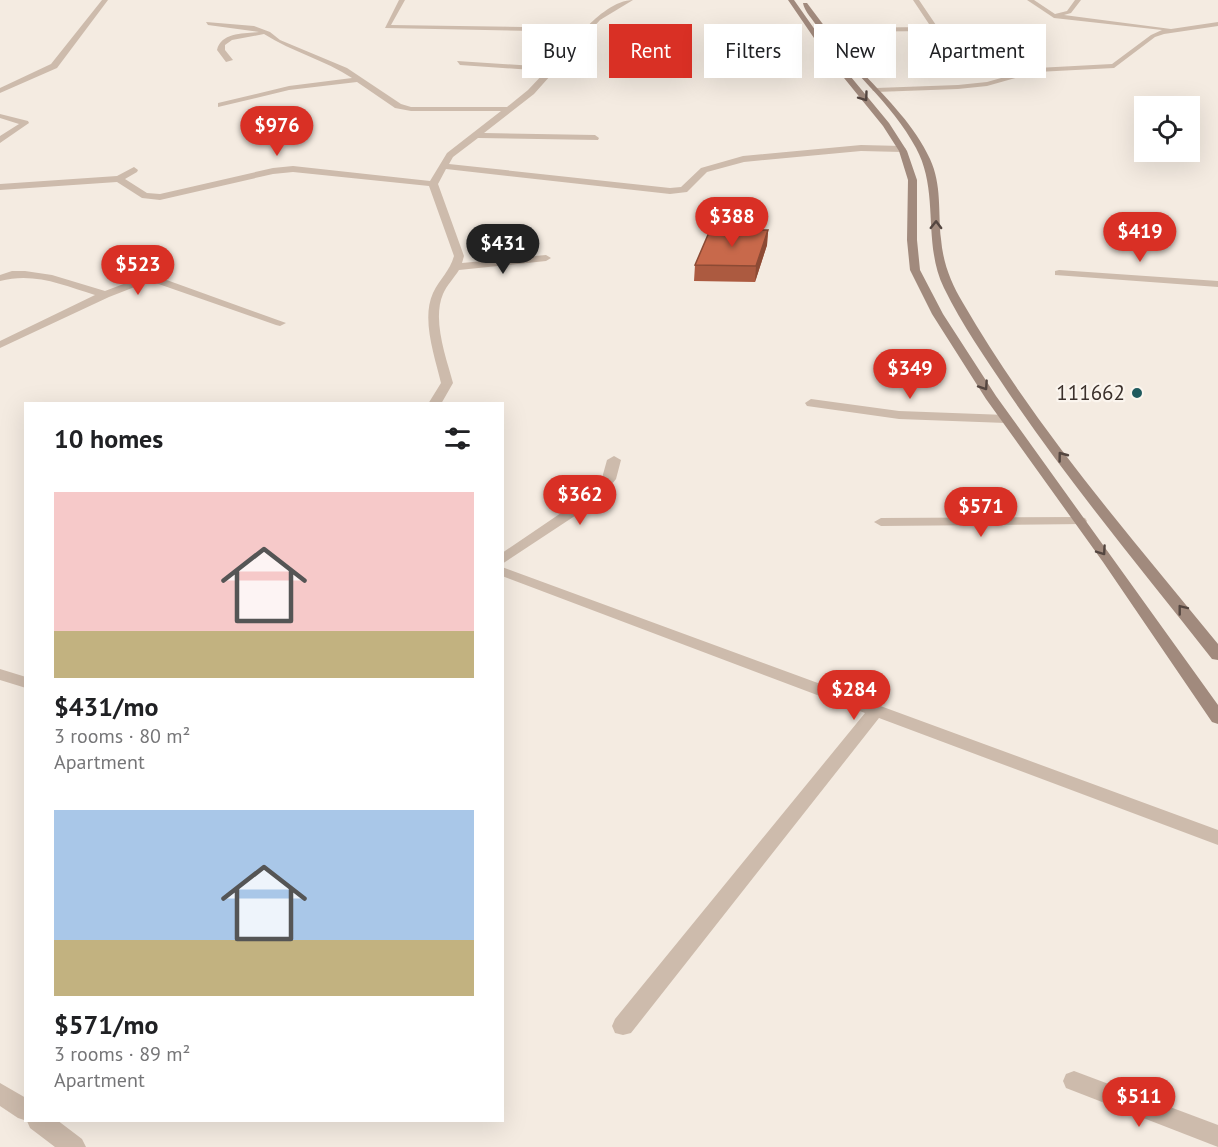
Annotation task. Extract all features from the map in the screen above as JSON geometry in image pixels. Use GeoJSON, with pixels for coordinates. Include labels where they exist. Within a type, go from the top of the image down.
{"type":"FeatureCollection","features":[{"type":"Feature","properties":{"kind":"main road"},"geometry":{"type":"LineString","coordinates":[[791,0],[814,33]]}},
{"type":"Feature","properties":{"kind":"main road"},"geometry":{"type":"LineString","coordinates":[[802,0],[820,24]]}},
{"type":"Feature","properties":{"kind":"main road"},"geometry":{"type":"LineString","coordinates":[[850,78],[902,149],[913,183],[911,252],[997,366],[1034,420],[1218,655]]}},
{"type":"Feature","properties":{"kind":"main road"},"geometry":{"type":"LineString","coordinates":[[865,78],[910,132],[926,159],[935,181],[937,252],[934,283],[1006,418],[1218,718]]}},
{"type":"Feature","properties":{"kind":"street"},"geometry":{"type":"LineString","coordinates":[[402,0],[387,27],[522,29]]}},
{"type":"Feature","properties":{"kind":"street"},"geometry":{"type":"LineString","coordinates":[[593,24],[603,15],[630,0]]}},
{"type":"Feature","properties":{"kind":"street"},"geometry":{"type":"LineString","coordinates":[[916,0],[933,24]]}},
{"type":"Feature","properties":{"kind":"street"},"geometry":{"type":"LineString","coordinates":[[1030,0],[1054,16],[1174,30]]}},
{"type":"Feature","properties":{"kind":"street"},"geometry":{"type":"LineString","coordinates":[[1054,16],[1068,12],[1078,0]]}},
{"type":"Feature","properties":{"kind":"street"},"geometry":{"type":"LineString","coordinates":[[0,91],[54,66],[101,1]]}},
{"type":"Feature","properties":{"kind":"street"},"geometry":{"type":"LineString","coordinates":[[208,23],[254,28],[268,33],[278,41],[344,70],[398,106],[411,109],[509,109]]}},
{"type":"Feature","properties":{"kind":"street"},"geometry":{"type":"LineString","coordinates":[[876,90],[958,87],[987,84],[1037,70],[1114,66],[1153,36],[1174,30],[1218,24]]}},
{"type":"Feature","properties":{"kind":"street"},"geometry":{"type":"LineString","coordinates":[[229,60],[221,50],[222,44],[231,38],[268,33]]}},
{"type":"Feature","properties":{"kind":"street"},"geometry":{"type":"LineString","coordinates":[[460,63],[522,67]]}},
{"type":"Feature","properties":{"kind":"street"},"geometry":{"type":"LineString","coordinates":[[435,402],[447,383],[435,314],[437,296],[457,267],[459,256],[433,184],[450,155],[531,92],[544,78]]}},
{"type":"Feature","properties":{"kind":"street"},"geometry":{"type":"LineString","coordinates":[[221,105],[290,88],[358,80]]}},
{"type":"Feature","properties":{"kind":"street"},"geometry":{"type":"LineString","coordinates":[[0,116],[25,123],[0,140]]}},
{"type":"Feature","properties":{"kind":"street"},"geometry":{"type":"LineString","coordinates":[[477,135],[595,138]]}},
{"type":"Feature","properties":{"kind":"street"},"geometry":{"type":"LineString","coordinates":[[442,166],[670,191],[684,190],[704,170],[712,166],[743,159],[844,149],[902,149]]}},
{"type":"Feature","properties":{"kind":"street"},"geometry":{"type":"LineString","coordinates":[[120,179],[145,196],[160,197],[273,171],[292,169],[433,184]]}},
{"type":"Feature","properties":{"kind":"street"},"geometry":{"type":"LineString","coordinates":[[0,187],[120,179],[135,170]]}},
{"type":"Feature","properties":{"kind":"street"},"geometry":{"type":"LineString","coordinates":[[457,267],[546,258]]}},
{"type":"Feature","properties":{"kind":"street"},"geometry":{"type":"LineString","coordinates":[[0,278],[9,274],[27,272],[105,295]]}},
{"type":"Feature","properties":{"kind":"street"},"geometry":{"type":"LineString","coordinates":[[1059,273],[1218,284]]}},
{"type":"Feature","properties":{"kind":"street"},"geometry":{"type":"LineString","coordinates":[[0,345],[144,278],[157,278],[280,323]]}},
{"type":"Feature","properties":{"kind":"street"},"geometry":{"type":"LineString","coordinates":[[812,403],[900,415],[1006,418]]}},
{"type":"Feature","properties":{"kind":"street"},"geometry":{"type":"LineString","coordinates":[[504,559],[594,497],[609,479],[614,460]]}},
{"type":"Feature","properties":{"kind":"street"},"geometry":{"type":"LineString","coordinates":[[881,522],[1080,521]]}},
{"type":"Feature","properties":{"kind":"street"},"geometry":{"type":"LineString","coordinates":[[504,572],[1218,838]]}},
{"type":"Feature","properties":{"kind":"street"},"geometry":{"type":"LineString","coordinates":[[0,674],[24,682]]}},
{"type":"Feature","properties":{"kind":"street"},"geometry":{"type":"LineString","coordinates":[[623,1026],[876,710]]}},
{"type":"Feature","properties":{"kind":"street"},"geometry":{"type":"LineString","coordinates":[[1074,1081],[1218,1136]]}},
{"type":"Feature","properties":{"kind":"street"},"geometry":{"type":"LineString","coordinates":[[0,1093],[24,1110]]}},
{"type":"Feature","properties":{"kind":"street"},"geometry":{"type":"LineString","coordinates":[[41,1122],[74,1147]]}},
{"type":"Feature","properties":{"kind":"building"},"geometry":{"type":"Polygon","coordinates":[[[710,230],[768,230],[756,266],[695,265],[710,230]]]}},
{"type":"Feature","properties":{"kind":"place","name":"111662"},"geometry":{"type":"Point","coordinates":[1137,393]}}]}
